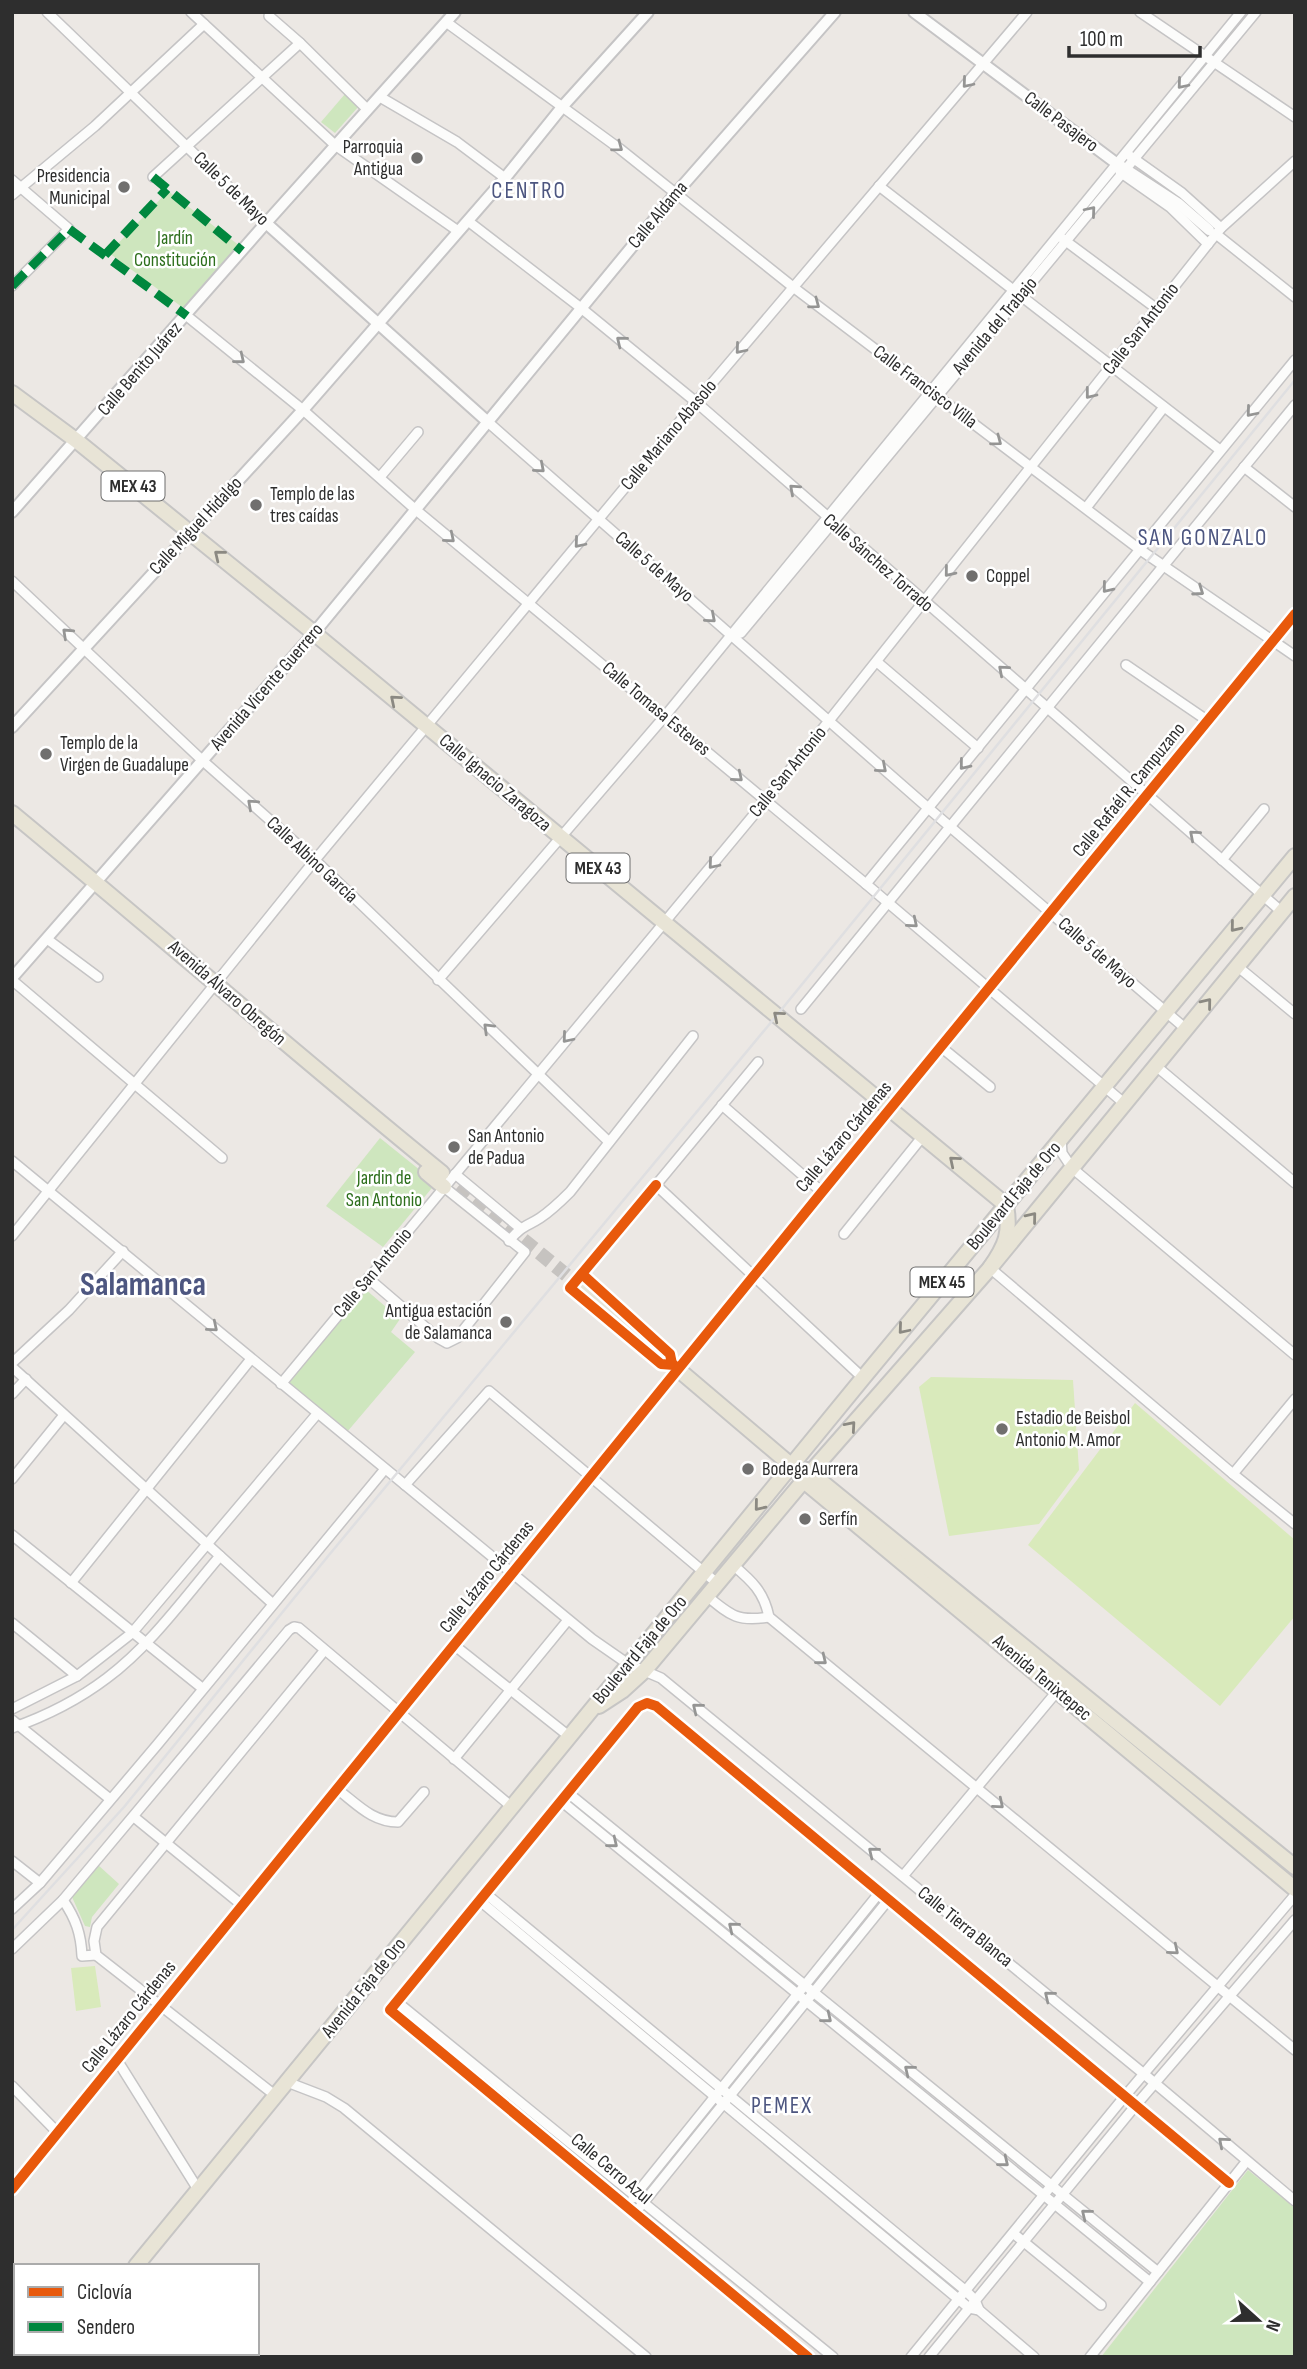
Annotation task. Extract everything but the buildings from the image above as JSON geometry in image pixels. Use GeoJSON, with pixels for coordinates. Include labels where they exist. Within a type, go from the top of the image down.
{"type":"FeatureCollection","features":[{"type":"Feature","properties":{"kind":"main road","name":"Calle Ignacio Zaragoza"},"geometry":{"type":"LineString","coordinates":[[12,393],[190,531],[1006,1205]]}},
{"type":"Feature","properties":{"kind":"main road","name":"Avenida Álvaro Obregón"},"geometry":{"type":"LineString","coordinates":[[12,813],[216,983],[334,1086],[361,1099],[447,1178]]}},
{"type":"Feature","properties":{"kind":"main road","name":"Boulevard Faja de Oro"},"geometry":{"type":"LineString","coordinates":[[591,1709],[1295,856]]}},
{"type":"Feature","properties":{"kind":"main road","name":"Boulevard Faja de Oro"},"geometry":{"type":"LineString","coordinates":[[591,1709],[606,1703],[645,1670],[807,1477],[990,1268],[1295,896]]}},
{"type":"Feature","properties":{"kind":"main road"},"geometry":{"type":"LineString","coordinates":[[990,1268],[1007,1239],[1009,1222],[1006,1205]]}},
{"type":"Feature","properties":{"kind":"main road"},"geometry":{"type":"LineString","coordinates":[[581,1287],[794,1463]]}},
{"type":"Feature","properties":{"kind":"main road","name":"Avenida Tenixtepec"},"geometry":{"type":"LineString","coordinates":[[794,1463],[807,1477],[1061,1686],[1180,1794],[1295,1889]]}},
{"type":"Feature","properties":{"kind":"main road","name":"Avenida Tenixtepec"},"geometry":{"type":"LineString","coordinates":[[1061,1686],[1190,1781],[1295,1867]]}},
{"type":"Feature","properties":{"kind":"main road","name":"Avenida Faja de Oro"},"geometry":{"type":"LineString","coordinates":[[138,2264],[591,1709]]}},
{"type":"Feature","properties":{"kind":"main road"},"geometry":{"type":"LineString","coordinates":[[1180,1794],[1190,1781]]}},
{"type":"Feature","properties":{"kind":"street","name":"Calle 5 de Mayo"},"geometry":{"type":"LineString","coordinates":[[47,12],[266,223],[489,423],[928,808],[1186,1029]]}},
{"type":"Feature","properties":{"kind":"street"},"geometry":{"type":"LineString","coordinates":[[191,12],[335,145],[458,231]]}},
{"type":"Feature","properties":{"kind":"street","name":"Calle Benito Juárez"},"geometry":{"type":"LineString","coordinates":[[12,512],[455,12]]}},
{"type":"Feature","properties":{"kind":"street","name":"Calle Miguel Hidalgo"},"geometry":{"type":"LineString","coordinates":[[12,727],[303,410],[505,178],[563,106],[648,12]]}},
{"type":"Feature","properties":{"kind":"street","name":"Calle Aldama"},"geometry":{"type":"LineString","coordinates":[[489,423],[677,192],[835,12]]}},
{"type":"Feature","properties":{"kind":"street","name":"Calle Pasajero"},"geometry":{"type":"LineString","coordinates":[[914,12],[983,65],[1179,204],[1295,297]]}},
{"type":"Feature","properties":{"kind":"street","name":"Calle Mariano Abasolo"},"geometry":{"type":"LineString","coordinates":[[12,1236],[315,860],[696,402],[1027,12]]}},
{"type":"Feature","properties":{"kind":"street"},"geometry":{"type":"LineString","coordinates":[[1140,12],[1295,117]]}},
{"type":"Feature","properties":{"kind":"street","name":"Avenida del Trabajo"},"geometry":{"type":"LineString","coordinates":[[1123,166],[1125,153],[1241,12]]}},
{"type":"Feature","properties":{"kind":"street","name":"Avenida del Trabajo"},"geometry":{"type":"LineString","coordinates":[[438,980],[562,838],[732,635],[741,633],[829,520],[1062,238],[1256,12]]}},
{"type":"Feature","properties":{"kind":"street"},"geometry":{"type":"LineString","coordinates":[[269,16],[368,109]]}},
{"type":"Feature","properties":{"kind":"street","name":"Calle Francisco Villa"},"geometry":{"type":"LineString","coordinates":[[446,22],[677,192],[793,287],[1138,549],[1295,656]]}},
{"type":"Feature","properties":{"kind":"street"},"geometry":{"type":"LineString","coordinates":[[12,195],[131,94],[204,24]]}},
{"type":"Feature","properties":{"kind":"street"},"geometry":{"type":"LineString","coordinates":[[153,177],[300,43]]}},
{"type":"Feature","properties":{"kind":"street"},"geometry":{"type":"LineString","coordinates":[[380,97],[457,142],[505,178]]}},
{"type":"Feature","properties":{"kind":"street","name":"Calle San Antonio"},"geometry":{"type":"LineString","coordinates":[[281,1384],[447,1178],[766,800],[1032,468],[1208,244],[1215,231],[1295,161]]}},
{"type":"Feature","properties":{"kind":"street"},"geometry":{"type":"LineString","coordinates":[[1123,166],[1208,244]]}},
{"type":"Feature","properties":{"kind":"street"},"geometry":{"type":"LineString","coordinates":[[12,180],[69,229],[12,286]]}},
{"type":"Feature","properties":{"kind":"street"},"geometry":{"type":"LineString","coordinates":[[879,186],[1220,450]]}},
{"type":"Feature","properties":{"kind":"street","name":"Calle Sánchez Torrado"},"geometry":{"type":"LineString","coordinates":[[468,221],[581,308],[696,402],[1282,912]]}},
{"type":"Feature","properties":{"kind":"street"},"geometry":{"type":"LineString","coordinates":[[1062,238],[1157,309]]}},
{"type":"Feature","properties":{"kind":"street","name":"Calle Tomasa Esteves"},"geometry":{"type":"LineString","coordinates":[[187,316],[303,410],[416,510],[888,902],[1125,1104]]}},
{"type":"Feature","properties":{"kind":"street"},"geometry":{"type":"LineString","coordinates":[[866,884],[1295,360]]}},
{"type":"Feature","properties":{"kind":"street"},"geometry":{"type":"LineString","coordinates":[[801,1009],[1295,405]]}},
{"type":"Feature","properties":{"kind":"street"},"geometry":{"type":"LineString","coordinates":[[1086,508],[1164,407]]}},
{"type":"Feature","properties":{"kind":"street","name":"Avenida Vicente Guerrero"},"geometry":{"type":"LineString","coordinates":[[12,979],[314,633],[489,423]]}},
{"type":"Feature","properties":{"kind":"street"},"geometry":{"type":"LineString","coordinates":[[380,477],[418,432]]}},
{"type":"Feature","properties":{"kind":"street"},"geometry":{"type":"LineString","coordinates":[[1244,467],[1295,507]]}},
{"type":"Feature","properties":{"kind":"street","name":"Calle Albino García"},"geometry":{"type":"LineString","coordinates":[[12,580],[203,761],[315,860],[610,1142]]}},
{"type":"Feature","properties":{"kind":"street","name":"Calle Rafaél R. Campuzano"},"geometry":{"type":"LineString","coordinates":[[990,989],[1295,614]]}},
{"type":"Feature","properties":{"kind":"street"},"geometry":{"type":"LineString","coordinates":[[877,662],[978,748]]}},
{"type":"Feature","properties":{"kind":"street"},"geometry":{"type":"LineString","coordinates":[[1126,665],[1208,721]]}},
{"type":"Feature","properties":{"kind":"street"},"geometry":{"type":"LineString","coordinates":[[1222,860],[1264,809]]}},
{"type":"Feature","properties":{"kind":"street"},"geometry":{"type":"LineString","coordinates":[[47,939],[98,977]]}},
{"type":"Feature","properties":{"kind":"street"},"geometry":{"type":"LineString","coordinates":[[1237,966],[1295,1014]]}},
{"type":"Feature","properties":{"kind":"street"},"geometry":{"type":"LineString","coordinates":[[12,979],[222,1158]]}},
{"type":"Feature","properties":{"kind":"street","name":"Calle Lázaro Cárdenas"},"geometry":{"type":"LineString","coordinates":[[14,2183],[58,2133],[753,1276],[990,989]]}},
{"type":"Feature","properties":{"kind":"street"},"geometry":{"type":"LineString","coordinates":[[509,1241],[520,1228],[555,1207],[693,1036]]}},
{"type":"Feature","properties":{"kind":"street"},"geometry":{"type":"LineString","coordinates":[[942,1047],[990,1087]]}},
{"type":"Feature","properties":{"kind":"street"},"geometry":{"type":"LineString","coordinates":[[758,1062],[656,1185],[863,1378]]}},
{"type":"Feature","properties":{"kind":"street"},"geometry":{"type":"LineString","coordinates":[[1156,1066],[1295,1183]]}},
{"type":"Feature","properties":{"kind":"street"},"geometry":{"type":"LineString","coordinates":[[722,1105],[822,1192]]}},
{"type":"Feature","properties":{"kind":"street"},"geometry":{"type":"LineString","coordinates":[[844,1234],[923,1136]]}},
{"type":"Feature","properties":{"kind":"street"},"geometry":{"type":"LineString","coordinates":[[1061,1139],[1062,1153],[1072,1168],[1295,1355]]}},
{"type":"Feature","properties":{"kind":"street","name":"Calle Tierra Blanca"},"geometry":{"type":"LineString","coordinates":[[12,1161],[568,1619],[628,1664],[661,1678],[1144,2074],[1295,2202]]}},
{"type":"Feature","properties":{"kind":"street"},"geometry":{"type":"LineString","coordinates":[[447,1178],[520,1228]]}},
{"type":"Feature","properties":{"kind":"street"},"geometry":{"type":"LineString","coordinates":[[368,1279],[447,1343],[457,1338],[525,1252],[509,1241],[447,1178]]}},
{"type":"Feature","properties":{"kind":"street"},"geometry":{"type":"LineString","coordinates":[[123,1251],[69,1310],[12,1365],[273,1604]]}},
{"type":"Feature","properties":{"kind":"street"},"geometry":{"type":"LineString","coordinates":[[990,1268],[1295,1524]]}},
{"type":"Feature","properties":{"kind":"street"},"geometry":{"type":"LineString","coordinates":[[71,1583],[251,1359]]}},
{"type":"Feature","properties":{"kind":"street"},"geometry":{"type":"LineString","coordinates":[[12,1394],[26,1379]]}},
{"type":"Feature","properties":{"kind":"street"},"geometry":{"type":"LineString","coordinates":[[405,1485],[489,1391],[718,1584]]}},
{"type":"Feature","properties":{"kind":"street"},"geometry":{"type":"LineString","coordinates":[[1233,1474],[1295,1399]]}},
{"type":"Feature","properties":{"kind":"street"},"geometry":{"type":"LineString","coordinates":[[12,1709],[76,1676],[132,1633],[317,1414]]}},
{"type":"Feature","properties":{"kind":"street"},"geometry":{"type":"LineString","coordinates":[[12,1479],[64,1415]]}},
{"type":"Feature","properties":{"kind":"street"},"geometry":{"type":"LineString","coordinates":[[12,1909],[40,1883],[385,1469]]}},
{"type":"Feature","properties":{"kind":"street"},"geometry":{"type":"LineString","coordinates":[[12,1535],[202,1688]]}},
{"type":"Feature","properties":{"kind":"street"},"geometry":{"type":"LineString","coordinates":[[15,1725],[66,1706],[108,1678],[145,1643],[220,1556]]}},
{"type":"Feature","properties":{"kind":"street"},"geometry":{"type":"LineString","coordinates":[[733,1565],[756,1584],[762,1593],[769,1617],[1295,2050]]}},
{"type":"Feature","properties":{"kind":"street"},"geometry":{"type":"LineString","coordinates":[[707,1596],[737,1618],[747,1620],[769,1617]]}},
{"type":"Feature","properties":{"kind":"street"},"geometry":{"type":"LineString","coordinates":[[454,1759],[568,1619]]}},
{"type":"Feature","properties":{"kind":"street"},"geometry":{"type":"LineString","coordinates":[[12,1623],[76,1676]]}},
{"type":"Feature","properties":{"kind":"street"},"geometry":{"type":"LineString","coordinates":[[12,1949],[63,1900],[294,1627],[512,1807]]}},
{"type":"Feature","properties":{"kind":"street"},"geometry":{"type":"LineString","coordinates":[[454,1645],[570,1737]]}},
{"type":"Feature","properties":{"kind":"street"},"geometry":{"type":"LineString","coordinates":[[96,1955],[94,1941],[97,1927],[324,1651]]}},
{"type":"Feature","properties":{"kind":"street"},"geometry":{"type":"LineString","coordinates":[[903,1876],[1061,1686]]}},
{"type":"Feature","properties":{"kind":"street"},"geometry":{"type":"LineString","coordinates":[[393,2006],[560,1800],[638,1707],[647,1703],[667,1715],[1229,2183]]}},
{"type":"Feature","properties":{"kind":"street"},"geometry":{"type":"LineString","coordinates":[[15,1725],[110,1799]]}},
{"type":"Feature","properties":{"kind":"street"},"geometry":{"type":"LineString","coordinates":[[337,1789],[376,1819],[387,1822],[398,1822],[424,1792]]}},
{"type":"Feature","properties":{"kind":"street"},"geometry":{"type":"LineString","coordinates":[[567,1792],[1158,2272]]}},
{"type":"Feature","properties":{"kind":"street"},"geometry":{"type":"LineString","coordinates":[[560,1800],[1150,2281]]}},
{"type":"Feature","properties":{"kind":"street"},"geometry":{"type":"LineString","coordinates":[[134,1817],[243,1905]]}},
{"type":"Feature","properties":{"kind":"street"},"geometry":{"type":"LineString","coordinates":[[12,1861],[40,1883]]}},
{"type":"Feature","properties":{"kind":"street"},"geometry":{"type":"LineString","coordinates":[[627,2206],[880,1892]]}},
{"type":"Feature","properties":{"kind":"street"},"geometry":{"type":"LineString","coordinates":[[911,2357],[1125,2096],[1295,1895]]}},
{"type":"Feature","properties":{"kind":"street"},"geometry":{"type":"LineString","coordinates":[[482,1897],[966,2291],[974,2306]]}},
{"type":"Feature","properties":{"kind":"street"},"geometry":{"type":"LineString","coordinates":[[635,2213],[889,1899]]}},
{"type":"Feature","properties":{"kind":"street"},"geometry":{"type":"LineString","coordinates":[[63,1900],[74,1917],[81,1936],[82,1956],[96,1955],[276,2096]]}},
{"type":"Feature","properties":{"kind":"street"},"geometry":{"type":"LineString","coordinates":[[929,2357],[974,2306],[1154,2083],[1295,1920]]}},
{"type":"Feature","properties":{"kind":"street","name":"Calle Cerro Azul"},"geometry":{"type":"LineString","coordinates":[[393,2006],[517,2100],[833,2357]]}},
{"type":"Feature","properties":{"kind":"street","name":"Calle Cerro Azul"},"geometry":{"type":"LineString","coordinates":[[393,2006],[510,2108],[808,2357]]}},
{"type":"Feature","properties":{"kind":"street"},"geometry":{"type":"LineString","coordinates":[[117,2060],[199,2191]]}},
{"type":"Feature","properties":{"kind":"street"},"geometry":{"type":"LineString","coordinates":[[287,2082],[307,2088],[344,2108],[646,2357]]}},
{"type":"Feature","properties":{"kind":"street"},"geometry":{"type":"LineString","coordinates":[[12,2086],[58,2133]]}},
{"type":"Feature","properties":{"kind":"street"},"geometry":{"type":"LineString","coordinates":[[728,2099],[958,2299],[974,2306],[1034,2357]]}},
{"type":"Feature","properties":{"kind":"street"},"geometry":{"type":"LineString","coordinates":[[510,2108],[517,2100]]}},
{"type":"Feature","properties":{"kind":"street"},"geometry":{"type":"LineString","coordinates":[[1090,2357],[1246,2162]]}},
{"type":"Feature","properties":{"kind":"street"},"geometry":{"type":"LineString","coordinates":[[1101,2241],[1108,2232]]}},
{"type":"Feature","properties":{"kind":"street"},"geometry":{"type":"LineString","coordinates":[[1013,2233],[1101,2305]]}},
{"type":"Feature","properties":{"kind":"street"},"geometry":{"type":"LineString","coordinates":[[749,2308],[759,2296]]}},
{"type":"Feature","properties":{"kind":"green space"},"geometry":{"type":"Polygon","coordinates":[[[345,94],[359,106],[335,133],[321,122],[345,94]]]}},
{"type":"Feature","properties":{"kind":"green space","name":"Jardín Constitución"},"geometry":{"type":"Polygon","coordinates":[[[168,191],[240,246],[186,310],[109,253],[168,191]]]}},
{"type":"Feature","properties":{"kind":"green space","name":"Jardin de San Antonio"},"geometry":{"type":"Polygon","coordinates":[[[380,1138],[436,1183],[383,1247],[326,1206],[380,1138]]]}},
{"type":"Feature","properties":{"kind":"green space"},"geometry":{"type":"Polygon","coordinates":[[[365,1289],[400,1319],[391,1332],[415,1352],[347,1432],[287,1385],[365,1289]]]}},
{"type":"Feature","properties":{"kind":"green space","name":"Estadio de Beisbol Antonio M. Amor"},"geometry":{"type":"Polygon","coordinates":[[[931,1377],[1073,1380],[1079,1470],[1039,1524],[949,1536],[919,1387],[931,1377]]]}},
{"type":"Feature","properties":{"kind":"green space"},"geometry":{"type":"Polygon","coordinates":[[[1135,1403],[1295,1540],[1295,1616],[1220,1706],[1028,1545],[1135,1403]]]}},
{"type":"Feature","properties":{"kind":"green space"},"geometry":{"type":"Polygon","coordinates":[[[98,1865],[119,1884],[92,1917],[90,1927],[85,1926],[72,1897],[98,1865]]]}},
{"type":"Feature","properties":{"kind":"green space"},"geometry":{"type":"Polygon","coordinates":[[[95,1966],[101,2007],[76,2011],[71,1968],[95,1966]]]}},
{"type":"Feature","properties":{"kind":"green space"},"geometry":{"type":"Polygon","coordinates":[[[1248,2170],[1295,2208],[1295,2357],[1101,2357],[1248,2170]]]}},
{"type":"Feature","properties":{"kind":"tunnel"},"geometry":{"type":"LineString","coordinates":[[442,1173],[581,1287]]}},
{"type":"Feature","properties":{"kind":"railway"},"geometry":{"type":"LineString","coordinates":[[12,1930],[124,1807],[329,1555],[768,1026],[1295,380]]}},
{"type":"Feature","properties":{"kind":"marked path"},"geometry":{"type":"LineString","coordinates":[[153,177],[242,251]]}},
{"type":"Feature","properties":{"kind":"marked path"},"geometry":{"type":"LineString","coordinates":[[105,255],[167,189]]}},
{"type":"Feature","properties":{"kind":"marked path"},"geometry":{"type":"LineString","coordinates":[[12,286],[69,229],[187,316]]}},
{"type":"Feature","properties":{"kind":"cycle path"},"geometry":{"type":"LineString","coordinates":[[12,2189],[1295,614]]}},
{"type":"Feature","properties":{"kind":"cycle path"},"geometry":{"type":"LineString","coordinates":[[656,1185],[570,1288],[661,1364],[674,1365]]}},
{"type":"Feature","properties":{"kind":"cycle path"},"geometry":{"type":"LineString","coordinates":[[582,1274],[670,1354],[672,1364]]}},
{"type":"Feature","properties":{"kind":"cycle path"},"geometry":{"type":"LineString","coordinates":[[808,2357],[390,2010],[638,1707],[647,1703],[656,1706],[1229,2183]]}},
{"type":"Feature","properties":{"kind":"place","name":"Parroquia Antigua"},"geometry":{"type":"Point","coordinates":[417,158]}},
{"type":"Feature","properties":{"kind":"place","name":"Presidencia Municipal"},"geometry":{"type":"Point","coordinates":[124,187]}},
{"type":"Feature","properties":{"kind":"place","name":"Templo de las tres caídas"},"geometry":{"type":"Point","coordinates":[256,505]}},
{"type":"Feature","properties":{"kind":"place","name":"Coppel"},"geometry":{"type":"Point","coordinates":[972,576]}},
{"type":"Feature","properties":{"kind":"place","name":"Templo de la Virgen de Guadalupe"},"geometry":{"type":"Point","coordinates":[46,754]}},
{"type":"Feature","properties":{"kind":"place","name":"San Antonio de Padua"},"geometry":{"type":"Point","coordinates":[454,1147]}},
{"type":"Feature","properties":{"kind":"place","name":"Antigua estación de Salamanca"},"geometry":{"type":"Point","coordinates":[506,1322]}},
{"type":"Feature","properties":{"kind":"place","name":"Estadio de Beisbol Antonio M. Amor"},"geometry":{"type":"Point","coordinates":[1002,1429]}},
{"type":"Feature","properties":{"kind":"place","name":"Bodega Aurrera"},"geometry":{"type":"Point","coordinates":[748,1469]}},
{"type":"Feature","properties":{"kind":"place","name":"Serfín"},"geometry":{"type":"Point","coordinates":[805,1519]}},
{"type":"Feature","properties":{"kind":"district","name":"CENTRO"},"geometry":{"type":"Point","coordinates":[529,191]}},
{"type":"Feature","properties":{"kind":"district","name":"SAN GONZALO"},"geometry":{"type":"Point","coordinates":[1203,538]}},
{"type":"Feature","properties":{"kind":"district","name":"Salamanca"},"geometry":{"type":"Point","coordinates":[143,1285]}},
{"type":"Feature","properties":{"kind":"district","name":"PEMEX"},"geometry":{"type":"Point","coordinates":[782,2106]}}]}
